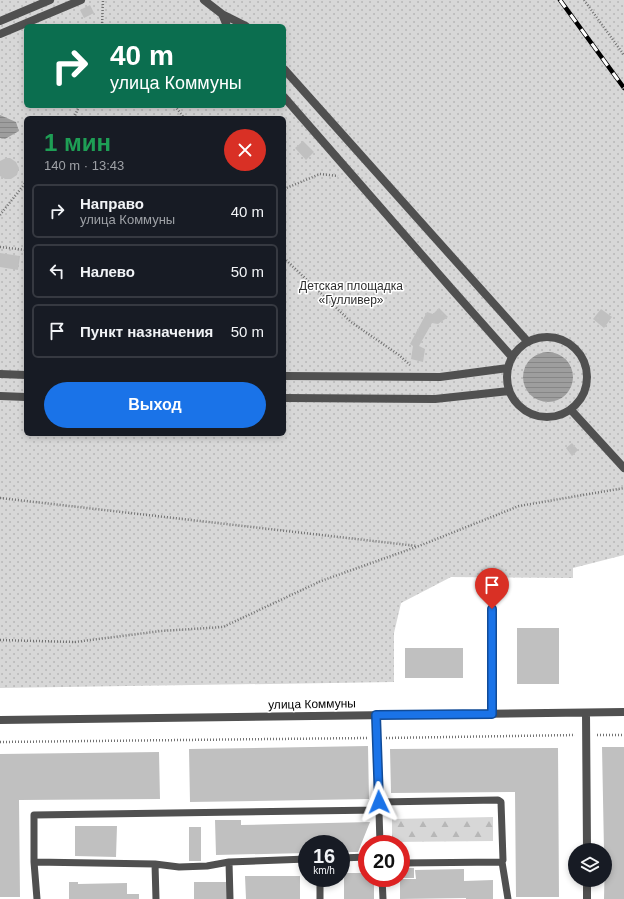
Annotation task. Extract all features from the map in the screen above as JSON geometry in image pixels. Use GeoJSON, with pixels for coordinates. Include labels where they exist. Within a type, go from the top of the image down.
{"type":"FeatureCollection","features":[{"type":"Feature","properties":{"kind":"street"},"geometry":{"type":"LineString","coordinates":[[0,21],[50,0]]}},
{"type":"Feature","properties":{"kind":"street"},"geometry":{"type":"LineString","coordinates":[[0,34],[81,0]]}},
{"type":"Feature","properties":{"kind":"street"},"geometry":{"type":"LineString","coordinates":[[204,0],[222,14],[242,24]]}},
{"type":"Feature","properties":{"kind":"street"},"geometry":{"type":"LineString","coordinates":[[222,14],[226,24]]}},
{"type":"Feature","properties":{"kind":"street"},"geometry":{"type":"LineString","coordinates":[[286,70],[528,342]]}},
{"type":"Feature","properties":{"kind":"street"},"geometry":{"type":"LineString","coordinates":[[286,99],[512,357]]}},
{"type":"Feature","properties":{"kind":"street"},"geometry":{"type":"LineString","coordinates":[[540,337],[554,338],[567,342],[577,350],[584,362],[588,375],[586,388],[580,400],[571,410],[560,416],[548,418],[535,416],[519,406],[509,391],[507,380],[508,368],[512,357],[528,342],[540,337]]}},
{"type":"Feature","properties":{"kind":"street"},"geometry":{"type":"LineString","coordinates":[[286,376],[440,377],[508,368]]}},
{"type":"Feature","properties":{"kind":"street"},"geometry":{"type":"LineString","coordinates":[[0,374],[24,375]]}},
{"type":"Feature","properties":{"kind":"street"},"geometry":{"type":"LineString","coordinates":[[286,398],[435,399],[509,391]]}},
{"type":"Feature","properties":{"kind":"street"},"geometry":{"type":"LineString","coordinates":[[0,396],[24,397]]}},
{"type":"Feature","properties":{"kind":"street"},"geometry":{"type":"LineString","coordinates":[[571,410],[624,468]]}},
{"type":"Feature","properties":{"kind":"street","name":"улица Коммуны"},"geometry":{"type":"LineString","coordinates":[[0,720],[624,712]]}},
{"type":"Feature","properties":{"kind":"street"},"geometry":{"type":"LineString","coordinates":[[586,713],[587,843]]}},
{"type":"Feature","properties":{"kind":"street"},"geometry":{"type":"LineString","coordinates":[[587,887],[587,899]]}},
{"type":"Feature","properties":{"kind":"lane"},"geometry":{"type":"LineString","coordinates":[[492,609],[492,714]]}},
{"type":"Feature","properties":{"kind":"lane"},"geometry":{"type":"LineString","coordinates":[[376,715],[380,835]]}},
{"type":"Feature","properties":{"kind":"lane"},"geometry":{"type":"LineString","coordinates":[[379,802],[500,800],[502,862],[508,899]]}},
{"type":"Feature","properties":{"kind":"lane"},"geometry":{"type":"LineString","coordinates":[[37,899],[34,862],[34,815],[379,810]]}},
{"type":"Feature","properties":{"kind":"lane"},"geometry":{"type":"LineString","coordinates":[[34,862],[155,864],[178,868],[207,866],[229,862],[298,859]]}},
{"type":"Feature","properties":{"kind":"lane"},"geometry":{"type":"LineString","coordinates":[[229,862],[230,899]]}},
{"type":"Feature","properties":{"kind":"lane"},"geometry":{"type":"LineString","coordinates":[[410,863],[502,862]]}},
{"type":"Feature","properties":{"kind":"lane"},"geometry":{"type":"LineString","coordinates":[[155,864],[156,899]]}},
{"type":"Feature","properties":{"kind":"lane"},"geometry":{"type":"LineString","coordinates":[[320,887],[320,899]]}},
{"type":"Feature","properties":{"kind":"lane"},"geometry":{"type":"LineString","coordinates":[[382,887],[383,899]]}},
{"type":"Feature","properties":{"kind":"path"},"geometry":{"type":"LineString","coordinates":[[102,24],[103,0]]}},
{"type":"Feature","properties":{"kind":"path"},"geometry":{"type":"LineString","coordinates":[[584,0],[624,55]]}},
{"type":"Feature","properties":{"kind":"path"},"geometry":{"type":"LineString","coordinates":[[286,188],[320,174],[354,178]]}},
{"type":"Feature","properties":{"kind":"path"},"geometry":{"type":"LineString","coordinates":[[0,215],[24,185]]}},
{"type":"Feature","properties":{"kind":"path"},"geometry":{"type":"LineString","coordinates":[[0,247],[24,250]]}},
{"type":"Feature","properties":{"kind":"path"},"geometry":{"type":"LineString","coordinates":[[286,260],[351,322],[399,354],[422,377]]}},
{"type":"Feature","properties":{"kind":"path"},"geometry":{"type":"LineString","coordinates":[[0,640],[74,642],[161,631],[222,627],[321,581],[419,546],[519,506],[624,488]]}},
{"type":"Feature","properties":{"kind":"path"},"geometry":{"type":"LineString","coordinates":[[0,498],[419,546]]}},
{"type":"Feature","properties":{"kind":"path"},"geometry":{"type":"LineString","coordinates":[[0,742],[624,735]]}},
{"type":"Feature","properties":{"kind":"green space","name":"Детская площадка «Гулливер»"},"geometry":{"type":"Polygon","coordinates":[[[0,0],[624,0],[624,555],[573,568],[573,578],[451,577],[401,603],[394,633],[394,682],[0,688],[0,0]]]}},
{"type":"Feature","properties":{"kind":"green space"},"geometry":{"type":"Polygon","coordinates":[[[493,817],[493,841],[410,842],[410,835],[392,835],[392,819],[493,817]]]}},
{"type":"Feature","properties":{"kind":"shaded area"},"geometry":{"type":"Polygon","coordinates":[[[0,115],[16,122],[19,131],[5,139],[0,138],[0,115]]]}},
{"type":"Feature","properties":{"kind":"shaded area"},"geometry":{"type":"Polygon","coordinates":[[[548,352],[562,356],[569,363],[573,377],[569,391],[562,398],[548,402],[534,398],[527,391],[523,377],[527,363],[534,356],[548,352]]]}},
{"type":"Feature","properties":{"kind":"building"},"geometry":{"type":"Polygon","coordinates":[[[90,5],[94,13],[84,18],[80,10],[90,5]]]}},
{"type":"Feature","properties":{"kind":"building"},"geometry":{"type":"Polygon","coordinates":[[[303,141],[314,152],[306,160],[295,148],[303,141]]]}},
{"type":"Feature","properties":{"kind":"building"},"geometry":{"type":"Polygon","coordinates":[[[10,158],[16,162],[19,168],[17,175],[11,179],[5,179],[0,176],[0,161],[10,158]]]}},
{"type":"Feature","properties":{"kind":"building"},"geometry":{"type":"Polygon","coordinates":[[[0,253],[20,256],[18,270],[0,267],[0,253]]]}},
{"type":"Feature","properties":{"kind":"building"},"geometry":{"type":"Polygon","coordinates":[[[439,308],[448,317],[438,324],[432,323],[419,346],[425,349],[423,362],[411,359],[413,346],[410,344],[427,312],[433,314],[439,308]]]}},
{"type":"Feature","properties":{"kind":"building"},"geometry":{"type":"Polygon","coordinates":[[[601,309],[612,317],[604,328],[593,319],[601,309]]]}},
{"type":"Feature","properties":{"kind":"building"},"geometry":{"type":"Polygon","coordinates":[[[572,443],[578,450],[572,456],[566,448],[572,443]]]}},
{"type":"Feature","properties":{"kind":"building"},"geometry":{"type":"Polygon","coordinates":[[[517,628],[559,628],[559,684],[517,684],[517,628]]]}},
{"type":"Feature","properties":{"kind":"building"},"geometry":{"type":"Polygon","coordinates":[[[405,648],[463,648],[463,678],[405,678],[405,648]]]}},
{"type":"Feature","properties":{"kind":"building"},"geometry":{"type":"Polygon","coordinates":[[[368,746],[369,799],[190,802],[189,749],[368,746]]]}},
{"type":"Feature","properties":{"kind":"building"},"geometry":{"type":"Polygon","coordinates":[[[602,747],[624,747],[624,899],[604,899],[604,887],[612,887],[612,843],[604,843],[602,747]]]}},
{"type":"Feature","properties":{"kind":"building"},"geometry":{"type":"Polygon","coordinates":[[[558,748],[559,897],[516,897],[515,792],[391,793],[390,749],[558,748]]]}},
{"type":"Feature","properties":{"kind":"building"},"geometry":{"type":"Polygon","coordinates":[[[159,752],[160,799],[19,800],[20,897],[0,897],[0,754],[159,752]]]}},
{"type":"Feature","properties":{"kind":"building"},"geometry":{"type":"Polygon","coordinates":[[[215,820],[241,820],[241,825],[370,822],[365,835],[358,835],[358,852],[350,852],[350,835],[298,835],[298,853],[216,855],[215,820]]]}},
{"type":"Feature","properties":{"kind":"building"},"geometry":{"type":"Polygon","coordinates":[[[75,826],[117,826],[116,857],[75,856],[75,826]]]}},
{"type":"Feature","properties":{"kind":"building"},"geometry":{"type":"Polygon","coordinates":[[[189,827],[201,827],[201,861],[189,861],[189,827]]]}},
{"type":"Feature","properties":{"kind":"building"},"geometry":{"type":"Polygon","coordinates":[[[410,868],[414,868],[414,878],[410,878],[410,868]]]}},
{"type":"Feature","properties":{"kind":"building"},"geometry":{"type":"Polygon","coordinates":[[[464,869],[464,881],[493,880],[493,899],[400,899],[400,887],[410,887],[410,879],[416,879],[415,870],[464,869]]]}},
{"type":"Feature","properties":{"kind":"building"},"geometry":{"type":"Polygon","coordinates":[[[350,873],[358,873],[358,887],[374,887],[374,899],[344,899],[344,887],[350,887],[350,873]]]}},
{"type":"Feature","properties":{"kind":"building"},"geometry":{"type":"Polygon","coordinates":[[[245,876],[298,876],[300,899],[246,899],[245,876]]]}},
{"type":"Feature","properties":{"kind":"building"},"geometry":{"type":"Polygon","coordinates":[[[69,882],[78,882],[78,884],[127,883],[127,894],[139,894],[139,899],[69,899],[69,882]]]}},
{"type":"Feature","properties":{"kind":"building"},"geometry":{"type":"Polygon","coordinates":[[[194,882],[228,882],[228,899],[194,899],[194,882]]]}},
{"type":"Feature","properties":{"kind":"railway"},"geometry":{"type":"LineString","coordinates":[[560,0],[624,88]]}},
{"type":"Feature","properties":{"kind":"route"},"geometry":{"type":"LineString","coordinates":[[379,802],[376,715],[492,714],[492,609]]}}]}
